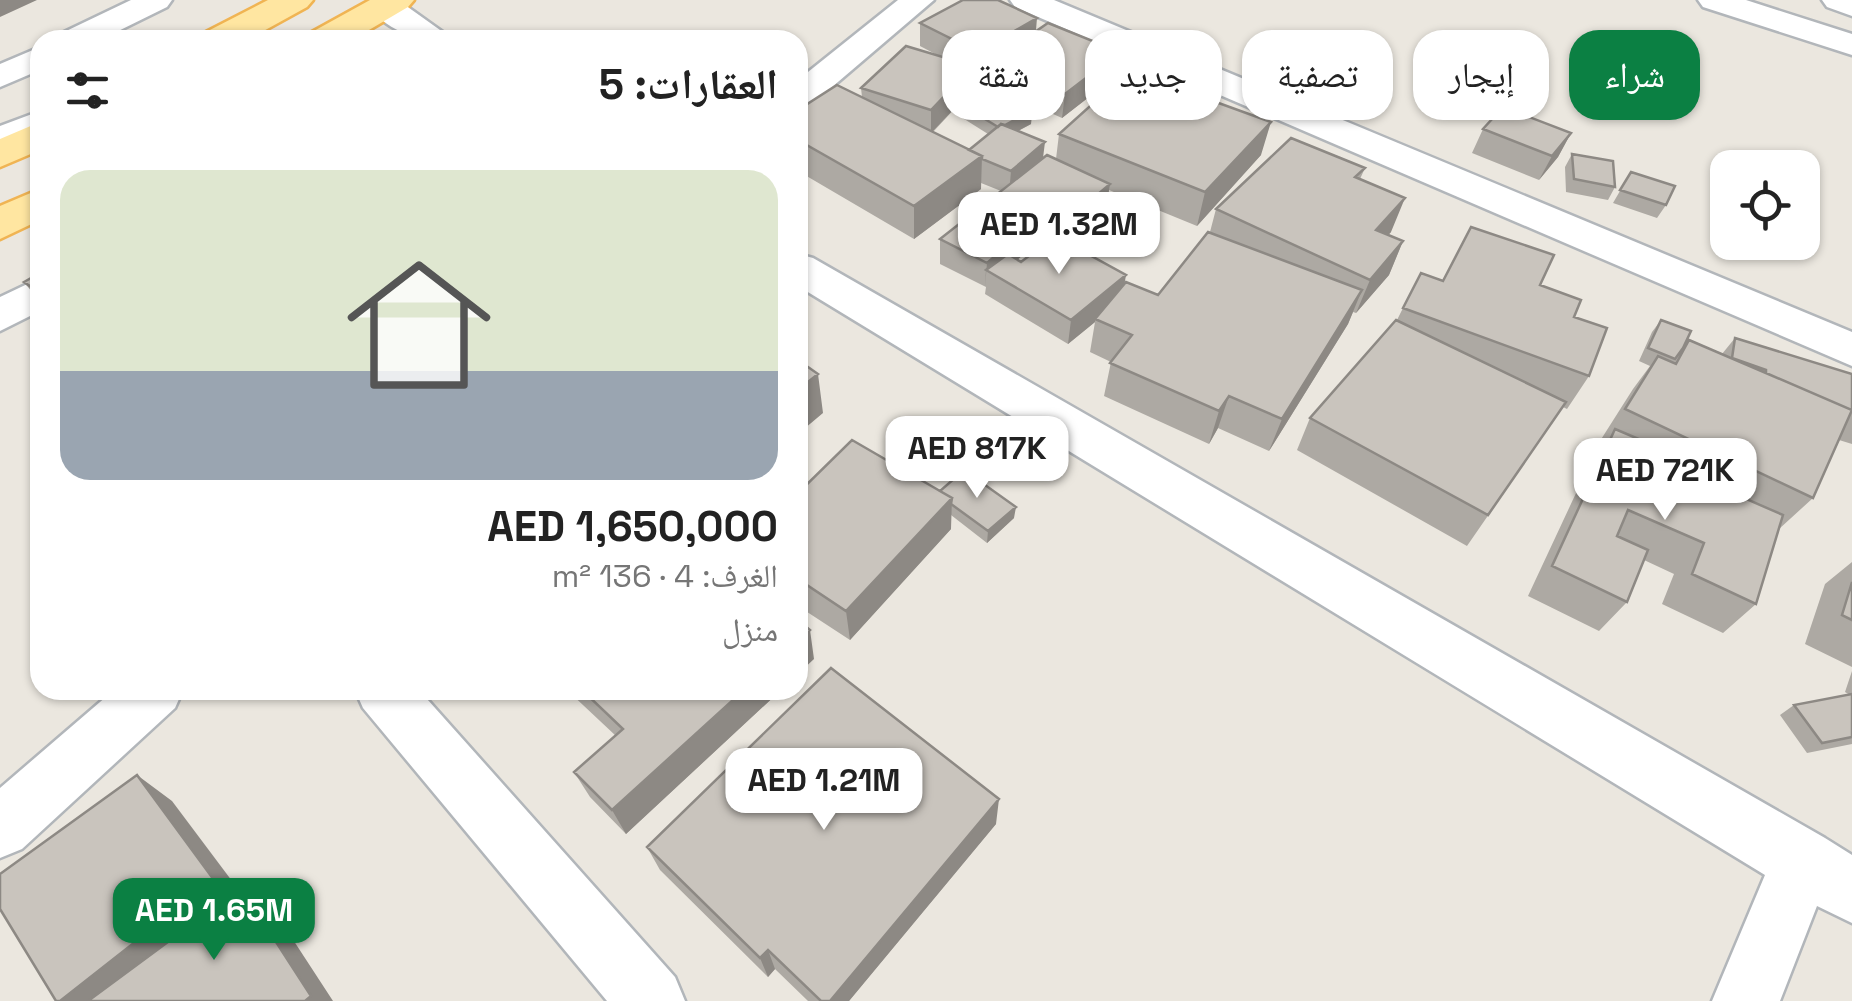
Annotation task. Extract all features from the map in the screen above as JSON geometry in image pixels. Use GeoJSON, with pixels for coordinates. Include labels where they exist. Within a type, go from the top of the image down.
{"type":"FeatureCollection","features":[{"type":"Feature","properties":{"kind":"main road"},"geometry":{"type":"LineString","coordinates":[[238,30],[295,0]]}},
{"type":"Feature","properties":{"kind":"main road"},"geometry":{"type":"LineString","coordinates":[[343,30],[390,3]]}},
{"type":"Feature","properties":{"kind":"main road"},"geometry":{"type":"LineString","coordinates":[[0,155],[30,139]]}},
{"type":"Feature","properties":{"kind":"main road"},"geometry":{"type":"LineString","coordinates":[[0,225],[30,208]]}},
{"type":"Feature","properties":{"kind":"street"},"geometry":{"type":"LineString","coordinates":[[94,30],[156,0]]}},
{"type":"Feature","properties":{"kind":"street"},"geometry":{"type":"LineString","coordinates":[[808,88],[918,0]]}},
{"type":"Feature","properties":{"kind":"street"},"geometry":{"type":"LineString","coordinates":[[1026,0],[1852,350]]}},
{"type":"Feature","properties":{"kind":"street"},"geometry":{"type":"LineString","coordinates":[[1838,0],[1852,6]]}},
{"type":"Feature","properties":{"kind":"street"},"geometry":{"type":"LineString","coordinates":[[390,3],[424,30]]}},
{"type":"Feature","properties":{"kind":"street"},"geometry":{"type":"LineString","coordinates":[[1734,3],[1852,45]]}},
{"type":"Feature","properties":{"kind":"street"},"geometry":{"type":"LineString","coordinates":[[0,76],[30,62]]}},
{"type":"Feature","properties":{"kind":"street"},"geometry":{"type":"LineString","coordinates":[[0,139],[30,126]]}},
{"type":"Feature","properties":{"kind":"street"},"geometry":{"type":"LineString","coordinates":[[808,274],[1828,876],[1746,1001]]}},
{"type":"Feature","properties":{"kind":"street"},"geometry":{"type":"LineString","coordinates":[[0,316],[30,298]]}},
{"type":"Feature","properties":{"kind":"street"},"geometry":{"type":"LineString","coordinates":[[0,828],[144,700]]}},
{"type":"Feature","properties":{"kind":"street"},"geometry":{"type":"LineString","coordinates":[[392,700],[652,1001]]}},
{"type":"Feature","properties":{"kind":"building"},"geometry":{"type":"Polygon","coordinates":[[[963,0],[998,0],[1037,18],[1016,30],[942,30],[942,34],[920,23],[963,0]]]}},
{"type":"Feature","properties":{"kind":"building"},"geometry":{"type":"Polygon","coordinates":[[[1048,23],[1085,38],[1085,79],[1065,94],[1065,30],[1038,30],[1048,23]]]}},
{"type":"Feature","properties":{"kind":"building"},"geometry":{"type":"Polygon","coordinates":[[[906,46],[942,57],[942,98],[931,110],[861,88],[906,46]]]}},
{"type":"Feature","properties":{"kind":"building"},"geometry":{"type":"Polygon","coordinates":[[[837,85],[982,156],[914,206],[808,146],[808,104],[837,85]]]}},
{"type":"Feature","properties":{"kind":"building"},"geometry":{"type":"Polygon","coordinates":[[[1222,104],[1242,111],[1242,120],[1271,122],[1205,192],[1059,134],[1085,111],[1085,120],[1222,120],[1222,104]]]}},
{"type":"Feature","properties":{"kind":"building"},"geometry":{"type":"Polygon","coordinates":[[[987,120],[1015,120],[1001,124],[998,127],[987,120]]]}},
{"type":"Feature","properties":{"kind":"building"},"geometry":{"type":"Polygon","coordinates":[[[1491,120],[1537,120],[1571,133],[1552,156],[1483,129],[1491,120]]]}},
{"type":"Feature","properties":{"kind":"building"},"geometry":{"type":"Polygon","coordinates":[[[1001,124],[1045,142],[1011,171],[969,150],[1001,124]]]}},
{"type":"Feature","properties":{"kind":"building"},"geometry":{"type":"Polygon","coordinates":[[[1291,138],[1365,168],[1355,177],[1405,198],[1376,230],[1403,241],[1370,280],[1216,209],[1291,138]]]}},
{"type":"Feature","properties":{"kind":"building"},"geometry":{"type":"Polygon","coordinates":[[[1572,154],[1613,161],[1615,187],[1574,179],[1572,154]]]}},
{"type":"Feature","properties":{"kind":"building"},"geometry":{"type":"Polygon","coordinates":[[[1047,155],[1110,184],[1050,235],[1031,225],[987,263],[940,239],[1047,155]]]}},
{"type":"Feature","properties":{"kind":"building"},"geometry":{"type":"Polygon","coordinates":[[[1631,172],[1675,186],[1666,205],[1620,190],[1631,172]]]}},
{"type":"Feature","properties":{"kind":"building"},"geometry":{"type":"Polygon","coordinates":[[[1471,227],[1554,255],[1540,285],[1581,300],[1574,317],[1607,328],[1589,376],[1403,308],[1421,273],[1443,281],[1471,227]]]}},
{"type":"Feature","properties":{"kind":"building"},"geometry":{"type":"Polygon","coordinates":[[[1208,232],[1362,290],[1282,419],[1229,396],[1219,411],[1110,363],[1132,335],[1095,319],[1126,282],[1158,295],[1208,232]]]}},
{"type":"Feature","properties":{"kind":"building"},"geometry":{"type":"Polygon","coordinates":[[[1055,236],[1126,275],[1071,320],[986,270],[1008,254],[1021,262],[1055,236]]]}},
{"type":"Feature","properties":{"kind":"building"},"geometry":{"type":"Polygon","coordinates":[[[1396,320],[1566,402],[1488,515],[1310,418],[1396,320]]]}},
{"type":"Feature","properties":{"kind":"building"},"geometry":{"type":"Polygon","coordinates":[[[1661,320],[1691,331],[1675,359],[1648,348],[1661,320]]]}},
{"type":"Feature","properties":{"kind":"building"},"geometry":{"type":"Polygon","coordinates":[[[1735,338],[1852,374],[1852,410],[1732,358],[1735,338]]]}},
{"type":"Feature","properties":{"kind":"building"},"geometry":{"type":"Polygon","coordinates":[[[1689,340],[1852,410],[1813,498],[1625,409],[1658,356],[1676,364],[1689,340]]]}},
{"type":"Feature","properties":{"kind":"building"},"geometry":{"type":"Polygon","coordinates":[[[808,367],[818,374],[808,382],[808,367]]]}},
{"type":"Feature","properties":{"kind":"building"},"geometry":{"type":"Polygon","coordinates":[[[1615,429],[1679,456],[1673,467],[1783,515],[1756,604],[1692,574],[1704,543],[1628,510],[1617,536],[1648,550],[1627,602],[1552,566],[1615,429]]]}},
{"type":"Feature","properties":{"kind":"building"},"geometry":{"type":"Polygon","coordinates":[[[852,440],[952,498],[846,611],[808,586],[808,483],[852,440]]]}},
{"type":"Feature","properties":{"kind":"building"},"geometry":{"type":"Polygon","coordinates":[[[964,470],[1016,507],[988,531],[940,491],[964,470]]]}},
{"type":"Feature","properties":{"kind":"building"},"geometry":{"type":"Polygon","coordinates":[[[1852,582],[1852,620],[1842,615],[1852,582]]]}},
{"type":"Feature","properties":{"kind":"building"},"geometry":{"type":"Polygon","coordinates":[[[831,668],[999,799],[830,1001],[821,1001],[768,950],[760,958],[647,847],[798,700],[808,700],[808,690],[831,668]]]}},
{"type":"Feature","properties":{"kind":"building"},"geometry":{"type":"Polygon","coordinates":[[[1852,694],[1852,737],[1822,743],[1794,705],[1852,694]]]}},
{"type":"Feature","properties":{"kind":"building"},"geometry":{"type":"Polygon","coordinates":[[[593,700],[733,700],[612,810],[574,772],[623,729],[593,700]]]}},
{"type":"Feature","properties":{"kind":"building"},"geometry":{"type":"Polygon","coordinates":[[[137,775],[214,880],[56,1001],[0,909],[0,874],[137,775]]]}},
{"type":"Feature","properties":{"kind":"building"},"geometry":{"type":"Polygon","coordinates":[[[241,888],[311,996],[305,1001],[88,1001],[241,888]]]}}]}
